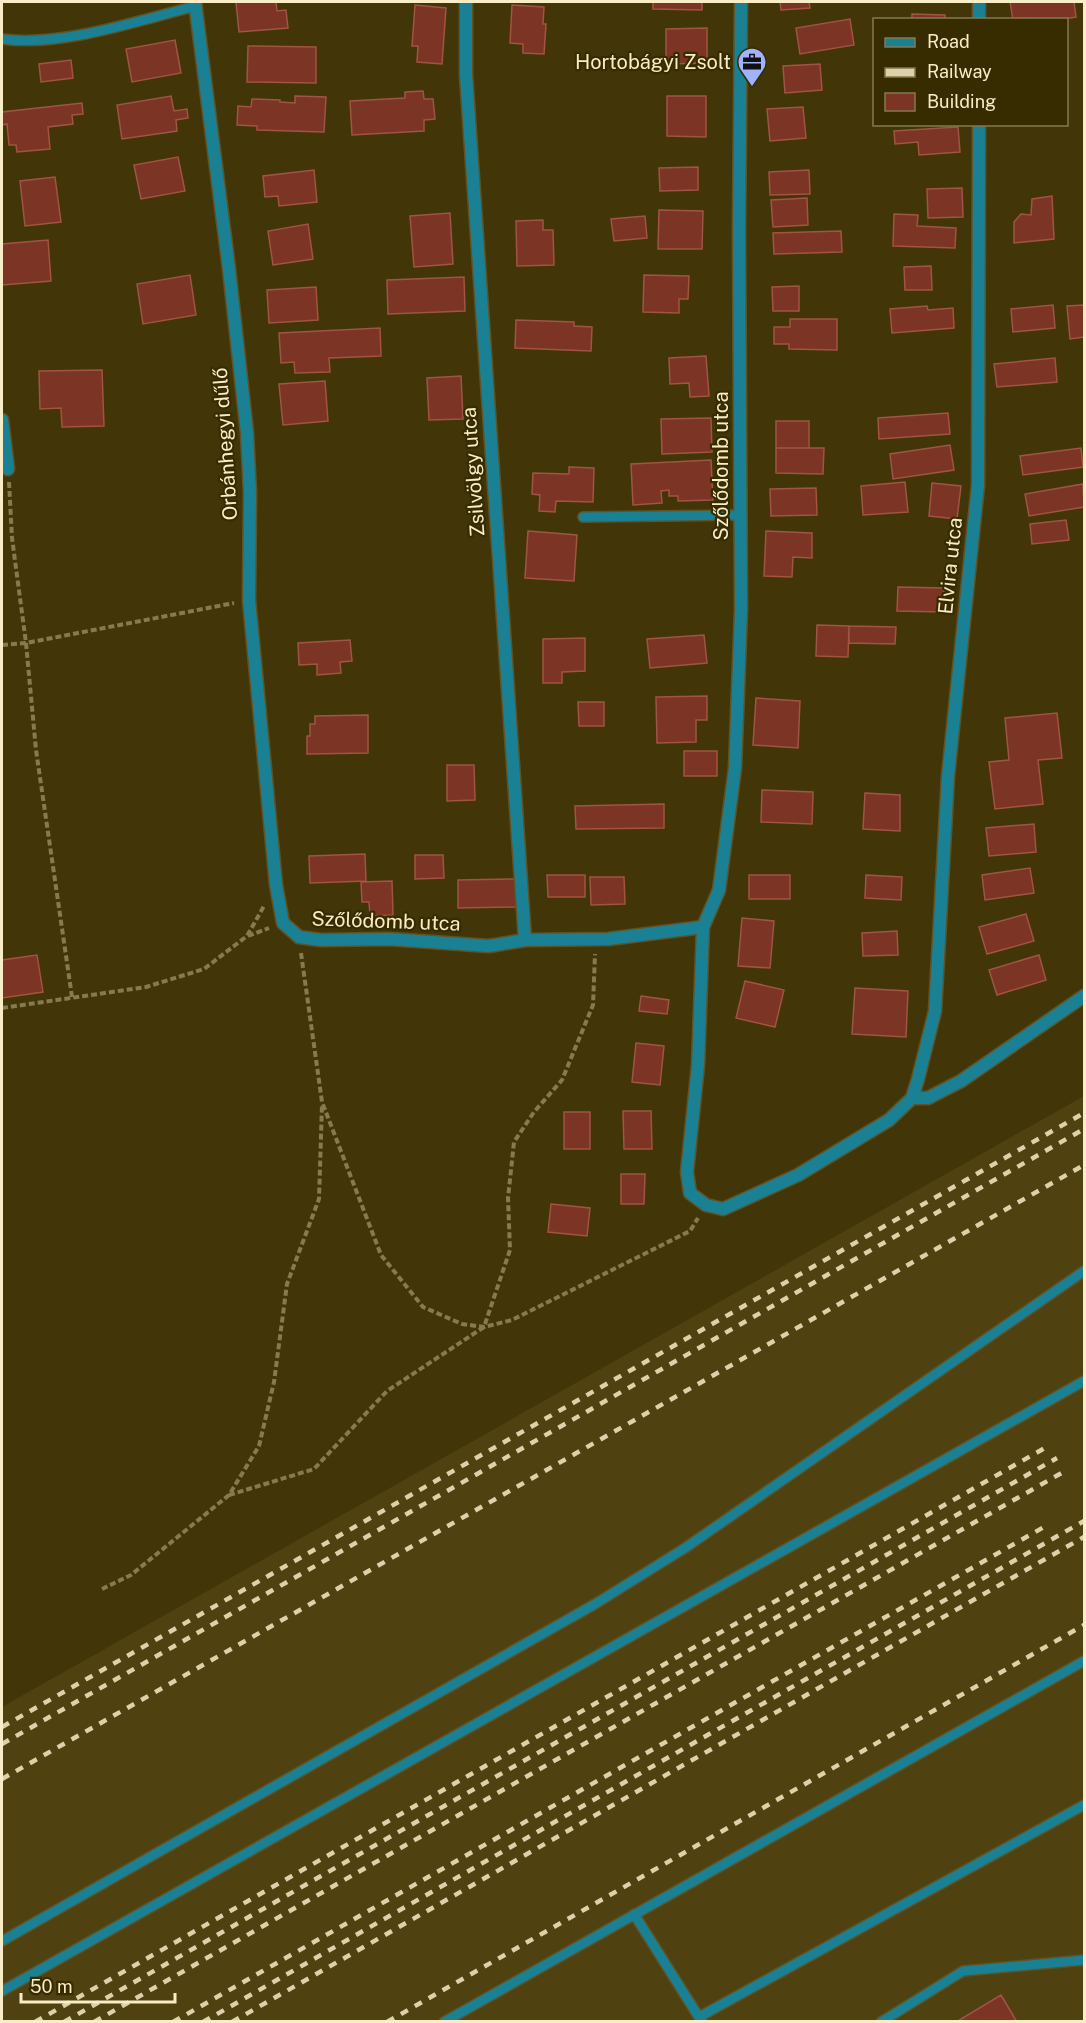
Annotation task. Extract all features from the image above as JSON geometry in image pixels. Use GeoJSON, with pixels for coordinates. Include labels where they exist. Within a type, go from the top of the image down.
{"type":"FeatureCollection","features":[{"type":"Feature","properties":{"kind":"street","name":"Zsilvölgy utca"},"geometry":{"type":"LineString","coordinates":[[466,2],[466,75],[525,940]]}},
{"type":"Feature","properties":{"kind":"street","name":"Szőlődomb utca"},"geometry":{"type":"LineString","coordinates":[[276,885],[283,923],[299,937],[321,940],[399,939],[489,946],[525,940],[595,939],[703,927],[719,890],[735,768],[741,610],[739,218],[741,2]]}},
{"type":"Feature","properties":{"kind":"street"},"geometry":{"type":"LineString","coordinates":[[979,2],[979,18]]}},
{"type":"Feature","properties":{"kind":"street","name":"Orbánhegyi dűlő"},"geometry":{"type":"LineString","coordinates":[[195,4],[248,433],[249,600],[276,885]]}},
{"type":"Feature","properties":{"kind":"street","name":"Elvira utca"},"geometry":{"type":"LineString","coordinates":[[912,1098],[935,1011],[948,776],[978,485],[979,126]]}},
{"type":"Feature","properties":{"kind":"street"},"geometry":{"type":"LineString","coordinates":[[2,420],[8,469]]}},
{"type":"Feature","properties":{"kind":"street"},"geometry":{"type":"LineString","coordinates":[[703,927],[698,1065],[687,1172],[690,1193],[706,1205],[723,1209],[798,1175],[889,1120],[912,1098],[928,1098],[961,1080],[1084,996]]}},
{"type":"Feature","properties":{"kind":"lane"},"geometry":{"type":"LineString","coordinates":[[2,39],[17,41],[71,37],[195,4]]}},
{"type":"Feature","properties":{"kind":"lane"},"geometry":{"type":"LineString","coordinates":[[584,517],[741,514]]}},
{"type":"Feature","properties":{"kind":"lane"},"geometry":{"type":"LineString","coordinates":[[2,1941],[595,1604],[685,1548],[1084,1271]]}},
{"type":"Feature","properties":{"kind":"lane"},"geometry":{"type":"LineString","coordinates":[[2,1991],[1084,1381]]}},
{"type":"Feature","properties":{"kind":"lane"},"geometry":{"type":"LineString","coordinates":[[444,2022],[1084,1661]]}},
{"type":"Feature","properties":{"kind":"lane"},"geometry":{"type":"LineString","coordinates":[[634,1914],[701,2019],[1084,1805]]}},
{"type":"Feature","properties":{"kind":"lane"},"geometry":{"type":"LineString","coordinates":[[881,2022],[963,1971],[1084,1960]]}},
{"type":"Feature","properties":{"kind":"path"},"geometry":{"type":"LineString","coordinates":[[8,469],[12,538],[26,643],[36,750],[72,997]]}},
{"type":"Feature","properties":{"kind":"path"},"geometry":{"type":"LineString","coordinates":[[2,645],[26,643],[249,600]]}},
{"type":"Feature","properties":{"kind":"path"},"geometry":{"type":"LineString","coordinates":[[247,936],[276,885]]}},
{"type":"Feature","properties":{"kind":"path"},"geometry":{"type":"LineString","coordinates":[[2,1008],[146,987],[204,969],[247,936],[283,923]]}},
{"type":"Feature","properties":{"kind":"path"},"geometry":{"type":"LineString","coordinates":[[102,1589],[131,1575],[229,1495],[259,1446],[274,1382],[287,1284],[319,1199],[322,1102],[299,937]]}},
{"type":"Feature","properties":{"kind":"path"},"geometry":{"type":"LineString","coordinates":[[484,1327],[510,1250],[508,1198],[514,1142],[534,1112],[562,1080],[593,1005],[595,939]]}},
{"type":"Feature","properties":{"kind":"path"},"geometry":{"type":"LineString","coordinates":[[322,1102],[381,1255],[423,1307],[462,1324],[484,1327]]}},
{"type":"Feature","properties":{"kind":"path"},"geometry":{"type":"LineString","coordinates":[[229,1495],[314,1469],[387,1391],[484,1327],[512,1320],[690,1231],[706,1205]]}},
{"type":"Feature","properties":{"kind":"shaded area"},"geometry":{"type":"Polygon","coordinates":[[[1084,1096],[1084,2021],[2,2021],[2,1707],[1084,1096]]]}},
{"type":"Feature","properties":{"kind":"building"},"geometry":{"type":"Polygon","coordinates":[[[236,2],[276,2],[277,11],[286,10],[288,28],[239,32],[236,2]]]}},
{"type":"Feature","properties":{"kind":"building"},"geometry":{"type":"Polygon","coordinates":[[[653,2],[702,2],[702,10],[653,9],[653,2]]]}},
{"type":"Feature","properties":{"kind":"building"},"geometry":{"type":"Polygon","coordinates":[[[780,2],[809,2],[810,8],[781,10],[780,2]]]}},
{"type":"Feature","properties":{"kind":"building"},"geometry":{"type":"Polygon","coordinates":[[[1010,2],[1074,2],[1076,17],[1013,18],[1010,2]]]}},
{"type":"Feature","properties":{"kind":"building"},"geometry":{"type":"Polygon","coordinates":[[[415,5],[446,8],[442,64],[417,62],[418,46],[412,46],[415,5]]]}},
{"type":"Feature","properties":{"kind":"building"},"geometry":{"type":"Polygon","coordinates":[[[512,5],[544,7],[543,24],[546,24],[544,54],[523,53],[523,44],[510,43],[512,5]]]}},
{"type":"Feature","properties":{"kind":"building"},"geometry":{"type":"Polygon","coordinates":[[[912,14],[945,15],[945,18],[912,18],[912,14]]]}},
{"type":"Feature","properties":{"kind":"building"},"geometry":{"type":"Polygon","coordinates":[[[850,19],[854,45],[800,54],[796,28],[850,19]]]}},
{"type":"Feature","properties":{"kind":"building"},"geometry":{"type":"Polygon","coordinates":[[[707,28],[707,63],[666,64],[666,29],[707,28]]]}},
{"type":"Feature","properties":{"kind":"building"},"geometry":{"type":"Polygon","coordinates":[[[175,40],[181,73],[132,82],[126,49],[175,40]]]}},
{"type":"Feature","properties":{"kind":"building"},"geometry":{"type":"Polygon","coordinates":[[[248,46],[316,47],[316,83],[247,82],[248,46]]]}},
{"type":"Feature","properties":{"kind":"building"},"geometry":{"type":"Polygon","coordinates":[[[71,60],[73,78],[41,82],[39,64],[71,60]]]}},
{"type":"Feature","properties":{"kind":"building"},"geometry":{"type":"Polygon","coordinates":[[[820,64],[822,90],[785,93],[783,66],[820,64]]]}},
{"type":"Feature","properties":{"kind":"building"},"geometry":{"type":"Polygon","coordinates":[[[423,91],[424,99],[433,99],[435,119],[424,120],[424,131],[352,135],[350,101],[405,98],[405,92],[423,91]]]}},
{"type":"Feature","properties":{"kind":"building"},"geometry":{"type":"Polygon","coordinates":[[[171,96],[174,111],[187,109],[188,118],[176,120],[177,131],[122,139],[117,105],[171,96]]]}},
{"type":"Feature","properties":{"kind":"building"},"geometry":{"type":"Polygon","coordinates":[[[295,96],[326,97],[324,132],[257,130],[257,126],[237,125],[238,106],[251,107],[252,99],[295,103],[295,96]]]}},
{"type":"Feature","properties":{"kind":"building"},"geometry":{"type":"Polygon","coordinates":[[[667,96],[706,96],[706,137],[667,136],[667,96]]]}},
{"type":"Feature","properties":{"kind":"building"},"geometry":{"type":"Polygon","coordinates":[[[82,103],[83,114],[72,115],[73,124],[48,127],[50,149],[17,152],[16,145],[9,145],[7,124],[2,125],[2,112],[82,103]]]}},
{"type":"Feature","properties":{"kind":"building"},"geometry":{"type":"Polygon","coordinates":[[[803,107],[806,138],[770,141],[767,109],[803,107]]]}},
{"type":"Feature","properties":{"kind":"building"},"geometry":{"type":"Polygon","coordinates":[[[958,127],[960,152],[919,155],[918,142],[895,144],[894,131],[958,127]]]}},
{"type":"Feature","properties":{"kind":"building"},"geometry":{"type":"Polygon","coordinates":[[[178,157],[185,191],[141,199],[134,165],[178,157]]]}},
{"type":"Feature","properties":{"kind":"building"},"geometry":{"type":"Polygon","coordinates":[[[698,167],[698,190],[660,191],[659,168],[698,167]]]}},
{"type":"Feature","properties":{"kind":"building"},"geometry":{"type":"Polygon","coordinates":[[[314,170],[317,202],[279,206],[278,196],[265,197],[263,176],[314,170]]]}},
{"type":"Feature","properties":{"kind":"building"},"geometry":{"type":"Polygon","coordinates":[[[809,170],[810,194],[770,195],[769,172],[809,170]]]}},
{"type":"Feature","properties":{"kind":"building"},"geometry":{"type":"Polygon","coordinates":[[[55,177],[61,222],[25,226],[20,181],[55,177]]]}},
{"type":"Feature","properties":{"kind":"building"},"geometry":{"type":"Polygon","coordinates":[[[962,188],[963,217],[928,218],[927,189],[962,188]]]}},
{"type":"Feature","properties":{"kind":"building"},"geometry":{"type":"Polygon","coordinates":[[[1052,196],[1054,239],[1014,243],[1014,222],[1021,214],[1031,215],[1032,199],[1052,196]]]}},
{"type":"Feature","properties":{"kind":"building"},"geometry":{"type":"Polygon","coordinates":[[[807,198],[808,225],[773,227],[771,200],[807,198]]]}},
{"type":"Feature","properties":{"kind":"building"},"geometry":{"type":"Polygon","coordinates":[[[659,210],[703,211],[702,249],[658,249],[659,210]]]}},
{"type":"Feature","properties":{"kind":"building"},"geometry":{"type":"Polygon","coordinates":[[[450,213],[453,264],[414,267],[410,216],[450,213]]]}},
{"type":"Feature","properties":{"kind":"building"},"geometry":{"type":"Polygon","coordinates":[[[894,214],[918,215],[917,226],[956,228],[955,248],[893,246],[894,214]]]}},
{"type":"Feature","properties":{"kind":"building"},"geometry":{"type":"Polygon","coordinates":[[[645,216],[647,238],[614,241],[611,219],[645,216]]]}},
{"type":"Feature","properties":{"kind":"building"},"geometry":{"type":"Polygon","coordinates":[[[543,220],[543,230],[553,230],[554,265],[517,266],[516,221],[543,220]]]}},
{"type":"Feature","properties":{"kind":"building"},"geometry":{"type":"Polygon","coordinates":[[[308,224],[313,259],[273,265],[268,231],[308,224]]]}},
{"type":"Feature","properties":{"kind":"building"},"geometry":{"type":"Polygon","coordinates":[[[841,231],[842,252],[774,254],[773,233],[841,231]]]}},
{"type":"Feature","properties":{"kind":"building"},"geometry":{"type":"Polygon","coordinates":[[[48,240],[51,281],[2,285],[2,244],[48,240]]]}},
{"type":"Feature","properties":{"kind":"building"},"geometry":{"type":"Polygon","coordinates":[[[931,266],[932,290],[905,290],[904,267],[931,266]]]}},
{"type":"Feature","properties":{"kind":"building"},"geometry":{"type":"Polygon","coordinates":[[[190,275],[196,315],[143,324],[137,284],[190,275]]]}},
{"type":"Feature","properties":{"kind":"building"},"geometry":{"type":"Polygon","coordinates":[[[644,275],[689,276],[688,299],[679,299],[679,313],[643,312],[644,275]]]}},
{"type":"Feature","properties":{"kind":"building"},"geometry":{"type":"Polygon","coordinates":[[[464,277],[465,311],[388,314],[387,280],[464,277]]]}},
{"type":"Feature","properties":{"kind":"building"},"geometry":{"type":"Polygon","coordinates":[[[799,286],[799,311],[773,311],[772,287],[799,286]]]}},
{"type":"Feature","properties":{"kind":"building"},"geometry":{"type":"Polygon","coordinates":[[[316,287],[318,320],[269,323],[267,290],[316,287]]]}},
{"type":"Feature","properties":{"kind":"building"},"geometry":{"type":"Polygon","coordinates":[[[1053,305],[1055,328],[1013,332],[1011,309],[1053,305]]]}},
{"type":"Feature","properties":{"kind":"building"},"geometry":{"type":"Polygon","coordinates":[[[1084,305],[1084,337],[1070,339],[1067,306],[1084,305]]]}},
{"type":"Feature","properties":{"kind":"building"},"geometry":{"type":"Polygon","coordinates":[[[927,306],[928,310],[953,308],[954,328],[892,333],[890,309],[927,306]]]}},
{"type":"Feature","properties":{"kind":"building"},"geometry":{"type":"Polygon","coordinates":[[[790,319],[837,319],[837,350],[789,349],[789,344],[774,344],[774,327],[790,327],[790,319]]]}},
{"type":"Feature","properties":{"kind":"building"},"geometry":{"type":"Polygon","coordinates":[[[516,320],[574,322],[574,326],[592,327],[591,351],[515,348],[516,320]]]}},
{"type":"Feature","properties":{"kind":"building"},"geometry":{"type":"Polygon","coordinates":[[[380,328],[381,356],[329,358],[330,372],[295,373],[294,362],[281,363],[279,333],[380,328]]]}},
{"type":"Feature","properties":{"kind":"building"},"geometry":{"type":"Polygon","coordinates":[[[706,356],[709,396],[690,397],[689,383],[670,384],[669,358],[706,356]]]}},
{"type":"Feature","properties":{"kind":"building"},"geometry":{"type":"Polygon","coordinates":[[[1055,358],[1057,382],[997,387],[994,364],[1055,358]]]}},
{"type":"Feature","properties":{"kind":"building"},"geometry":{"type":"Polygon","coordinates":[[[102,370],[104,426],[62,427],[61,408],[40,409],[39,371],[102,370]]]}},
{"type":"Feature","properties":{"kind":"building"},"geometry":{"type":"Polygon","coordinates":[[[461,376],[463,419],[429,420],[427,378],[461,376]]]}},
{"type":"Feature","properties":{"kind":"building"},"geometry":{"type":"Polygon","coordinates":[[[325,381],[328,421],[283,425],[279,384],[325,381]]]}},
{"type":"Feature","properties":{"kind":"building"},"geometry":{"type":"Polygon","coordinates":[[[948,413],[950,434],[879,439],[878,418],[948,413]]]}},
{"type":"Feature","properties":{"kind":"building"},"geometry":{"type":"Polygon","coordinates":[[[711,418],[712,452],[662,454],[661,419],[711,418]]]}},
{"type":"Feature","properties":{"kind":"building"},"geometry":{"type":"Polygon","coordinates":[[[776,421],[809,421],[809,448],[776,448],[776,421]]]}},
{"type":"Feature","properties":{"kind":"building"},"geometry":{"type":"Polygon","coordinates":[[[950,445],[954,470],[893,479],[890,454],[950,445]]]}},
{"type":"Feature","properties":{"kind":"building"},"geometry":{"type":"Polygon","coordinates":[[[776,448],[824,448],[823,474],[776,473],[776,448]]]}},
{"type":"Feature","properties":{"kind":"building"},"geometry":{"type":"Polygon","coordinates":[[[1081,448],[1083,467],[1023,475],[1020,456],[1081,448]]]}},
{"type":"Feature","properties":{"kind":"building"},"geometry":{"type":"Polygon","coordinates":[[[711,460],[713,500],[678,501],[678,496],[669,496],[669,490],[661,491],[662,503],[633,505],[631,464],[711,460]]]}},
{"type":"Feature","properties":{"kind":"building"},"geometry":{"type":"Polygon","coordinates":[[[569,467],[594,468],[593,502],[556,501],[555,512],[539,511],[540,495],[532,494],[533,473],[569,474],[569,467]]]}},
{"type":"Feature","properties":{"kind":"building"},"geometry":{"type":"Polygon","coordinates":[[[905,482],[908,512],[863,515],[861,486],[905,482]]]}},
{"type":"Feature","properties":{"kind":"building"},"geometry":{"type":"Polygon","coordinates":[[[932,483],[961,486],[957,519],[929,516],[932,483]]]}},
{"type":"Feature","properties":{"kind":"building"},"geometry":{"type":"Polygon","coordinates":[[[1083,484],[1084,507],[1029,516],[1025,494],[1083,484]]]}},
{"type":"Feature","properties":{"kind":"building"},"geometry":{"type":"Polygon","coordinates":[[[816,488],[817,515],[771,516],[770,489],[816,488]]]}},
{"type":"Feature","properties":{"kind":"building"},"geometry":{"type":"Polygon","coordinates":[[[1066,520],[1069,540],[1032,544],[1030,524],[1066,520]]]}},
{"type":"Feature","properties":{"kind":"building"},"geometry":{"type":"Polygon","coordinates":[[[528,531],[577,535],[574,581],[525,578],[528,531]]]}},
{"type":"Feature","properties":{"kind":"building"},"geometry":{"type":"Polygon","coordinates":[[[766,531],[812,533],[812,558],[793,557],[792,577],[764,576],[766,531]]]}},
{"type":"Feature","properties":{"kind":"building"},"geometry":{"type":"Polygon","coordinates":[[[898,587],[944,588],[944,612],[897,611],[898,587]]]}},
{"type":"Feature","properties":{"kind":"building"},"geometry":{"type":"Polygon","coordinates":[[[817,625],[849,626],[848,657],[816,656],[817,625]]]}},
{"type":"Feature","properties":{"kind":"building"},"geometry":{"type":"Polygon","coordinates":[[[849,626],[896,627],[895,644],[849,643],[849,626]]]}},
{"type":"Feature","properties":{"kind":"building"},"geometry":{"type":"Polygon","coordinates":[[[704,635],[707,663],[650,668],[647,639],[704,635]]]}},
{"type":"Feature","properties":{"kind":"building"},"geometry":{"type":"Polygon","coordinates":[[[585,638],[585,671],[562,672],[562,683],[543,683],[543,639],[585,638]]]}},
{"type":"Feature","properties":{"kind":"building"},"geometry":{"type":"Polygon","coordinates":[[[350,640],[352,661],[340,662],[341,673],[317,675],[317,664],[299,665],[298,643],[350,640]]]}},
{"type":"Feature","properties":{"kind":"building"},"geometry":{"type":"Polygon","coordinates":[[[707,696],[707,720],[696,720],[696,742],[657,743],[656,697],[707,696]]]}},
{"type":"Feature","properties":{"kind":"building"},"geometry":{"type":"Polygon","coordinates":[[[756,698],[800,701],[798,748],[753,745],[756,698]]]}},
{"type":"Feature","properties":{"kind":"building"},"geometry":{"type":"Polygon","coordinates":[[[578,702],[604,702],[604,726],[579,726],[578,702]]]}},
{"type":"Feature","properties":{"kind":"building"},"geometry":{"type":"Polygon","coordinates":[[[1057,713],[1062,758],[1038,760],[1043,804],[995,809],[989,762],[1009,760],[1005,718],[1057,713]]]}},
{"type":"Feature","properties":{"kind":"building"},"geometry":{"type":"Polygon","coordinates":[[[368,715],[368,753],[307,754],[307,736],[310,736],[310,724],[315,724],[315,716],[368,715]]]}},
{"type":"Feature","properties":{"kind":"building"},"geometry":{"type":"Polygon","coordinates":[[[684,751],[717,751],[717,776],[684,776],[684,751]]]}},
{"type":"Feature","properties":{"kind":"building"},"geometry":{"type":"Polygon","coordinates":[[[447,765],[474,765],[475,800],[447,801],[447,765]]]}},
{"type":"Feature","properties":{"kind":"building"},"geometry":{"type":"Polygon","coordinates":[[[762,790],[813,792],[812,824],[761,822],[762,790]]]}},
{"type":"Feature","properties":{"kind":"building"},"geometry":{"type":"Polygon","coordinates":[[[865,793],[900,795],[900,831],[863,829],[865,793]]]}},
{"type":"Feature","properties":{"kind":"building"},"geometry":{"type":"Polygon","coordinates":[[[664,804],[664,828],[576,829],[575,806],[664,804]]]}},
{"type":"Feature","properties":{"kind":"building"},"geometry":{"type":"Polygon","coordinates":[[[1034,824],[1036,852],[989,856],[986,828],[1034,824]]]}},
{"type":"Feature","properties":{"kind":"building"},"geometry":{"type":"Polygon","coordinates":[[[365,854],[366,881],[310,883],[309,856],[365,854]]]}},
{"type":"Feature","properties":{"kind":"building"},"geometry":{"type":"Polygon","coordinates":[[[415,855],[443,855],[444,878],[415,879],[415,855]]]}},
{"type":"Feature","properties":{"kind":"building"},"geometry":{"type":"Polygon","coordinates":[[[1030,868],[1034,893],[985,900],[982,875],[1030,868]]]}},
{"type":"Feature","properties":{"kind":"building"},"geometry":{"type":"Polygon","coordinates":[[[547,875],[585,875],[585,897],[548,897],[547,875]]]}},
{"type":"Feature","properties":{"kind":"building"},"geometry":{"type":"Polygon","coordinates":[[[749,875],[790,875],[790,899],[749,899],[749,875]]]}},
{"type":"Feature","properties":{"kind":"building"},"geometry":{"type":"Polygon","coordinates":[[[866,875],[902,877],[901,900],[865,898],[866,875]]]}},
{"type":"Feature","properties":{"kind":"building"},"geometry":{"type":"Polygon","coordinates":[[[590,877],[624,877],[625,904],[591,905],[590,877]]]}},
{"type":"Feature","properties":{"kind":"building"},"geometry":{"type":"Polygon","coordinates":[[[515,879],[516,907],[458,908],[458,880],[515,879]]]}},
{"type":"Feature","properties":{"kind":"building"},"geometry":{"type":"Polygon","coordinates":[[[392,881],[393,915],[370,916],[369,902],[362,902],[361,882],[392,881]]]}},
{"type":"Feature","properties":{"kind":"building"},"geometry":{"type":"Polygon","coordinates":[[[1026,914],[1034,941],[987,954],[979,927],[1026,914]]]}},
{"type":"Feature","properties":{"kind":"building"},"geometry":{"type":"Polygon","coordinates":[[[742,918],[774,921],[770,968],[738,966],[742,918]]]}},
{"type":"Feature","properties":{"kind":"building"},"geometry":{"type":"Polygon","coordinates":[[[897,931],[898,955],[863,956],[862,933],[897,931]]]}},
{"type":"Feature","properties":{"kind":"building"},"geometry":{"type":"Polygon","coordinates":[[[37,955],[43,992],[2,998],[2,960],[37,955]]]}},
{"type":"Feature","properties":{"kind":"building"},"geometry":{"type":"Polygon","coordinates":[[[1039,955],[1046,980],[997,995],[989,970],[1039,955]]]}},
{"type":"Feature","properties":{"kind":"building"},"geometry":{"type":"Polygon","coordinates":[[[745,981],[784,990],[775,1027],[736,1018],[745,981]]]}},
{"type":"Feature","properties":{"kind":"building"},"geometry":{"type":"Polygon","coordinates":[[[855,988],[908,991],[906,1037],[852,1034],[855,988]]]}},
{"type":"Feature","properties":{"kind":"building"},"geometry":{"type":"Polygon","coordinates":[[[641,996],[669,1000],[667,1014],[639,1011],[641,996]]]}},
{"type":"Feature","properties":{"kind":"building"},"geometry":{"type":"Polygon","coordinates":[[[636,1043],[664,1046],[660,1085],[632,1082],[636,1043]]]}},
{"type":"Feature","properties":{"kind":"building"},"geometry":{"type":"Polygon","coordinates":[[[623,1111],[651,1111],[652,1149],[624,1149],[623,1111]]]}},
{"type":"Feature","properties":{"kind":"building"},"geometry":{"type":"Polygon","coordinates":[[[564,1112],[590,1112],[590,1149],[564,1149],[564,1112]]]}},
{"type":"Feature","properties":{"kind":"building"},"geometry":{"type":"Polygon","coordinates":[[[621,1174],[645,1174],[644,1204],[621,1204],[621,1174]]]}},
{"type":"Feature","properties":{"kind":"building"},"geometry":{"type":"Polygon","coordinates":[[[551,1204],[590,1208],[587,1236],[548,1232],[551,1204]]]}},
{"type":"Feature","properties":{"kind":"building"},"geometry":{"type":"Polygon","coordinates":[[[1001,1995],[1017,2022],[956,2022],[1001,1995]]]}},
{"type":"Feature","properties":{"kind":"railway"},"geometry":{"type":"LineString","coordinates":[[2,1727],[1084,1113]]}},
{"type":"Feature","properties":{"kind":"railway"},"geometry":{"type":"LineString","coordinates":[[2,1744],[1084,1129]]}},
{"type":"Feature","properties":{"kind":"railway"},"geometry":{"type":"LineString","coordinates":[[2,1779],[1084,1165]]}},
{"type":"Feature","properties":{"kind":"railway"},"geometry":{"type":"LineString","coordinates":[[35,2022],[1050,1445]]}},
{"type":"Feature","properties":{"kind":"railway"},"geometry":{"type":"LineString","coordinates":[[64,2022],[1057,1458]]}},
{"type":"Feature","properties":{"kind":"railway"},"geometry":{"type":"LineString","coordinates":[[94,2022],[1065,1471]]}},
{"type":"Feature","properties":{"kind":"railway"},"geometry":{"type":"LineString","coordinates":[[203,2022],[1084,1521]]}},
{"type":"Feature","properties":{"kind":"railway"},"geometry":{"type":"LineString","coordinates":[[173,2022],[1044,1527]]}},
{"type":"Feature","properties":{"kind":"railway"},"geometry":{"type":"LineString","coordinates":[[232,2022],[1084,1537]]}},
{"type":"Feature","properties":{"kind":"railway"},"geometry":{"type":"LineString","coordinates":[[387,2022],[1084,1625]]}},
{"type":"Feature","properties":{"kind":"place","name":"Hortobágyi Zsolt"},"geometry":{"type":"Point","coordinates":[752,88]}}]}
